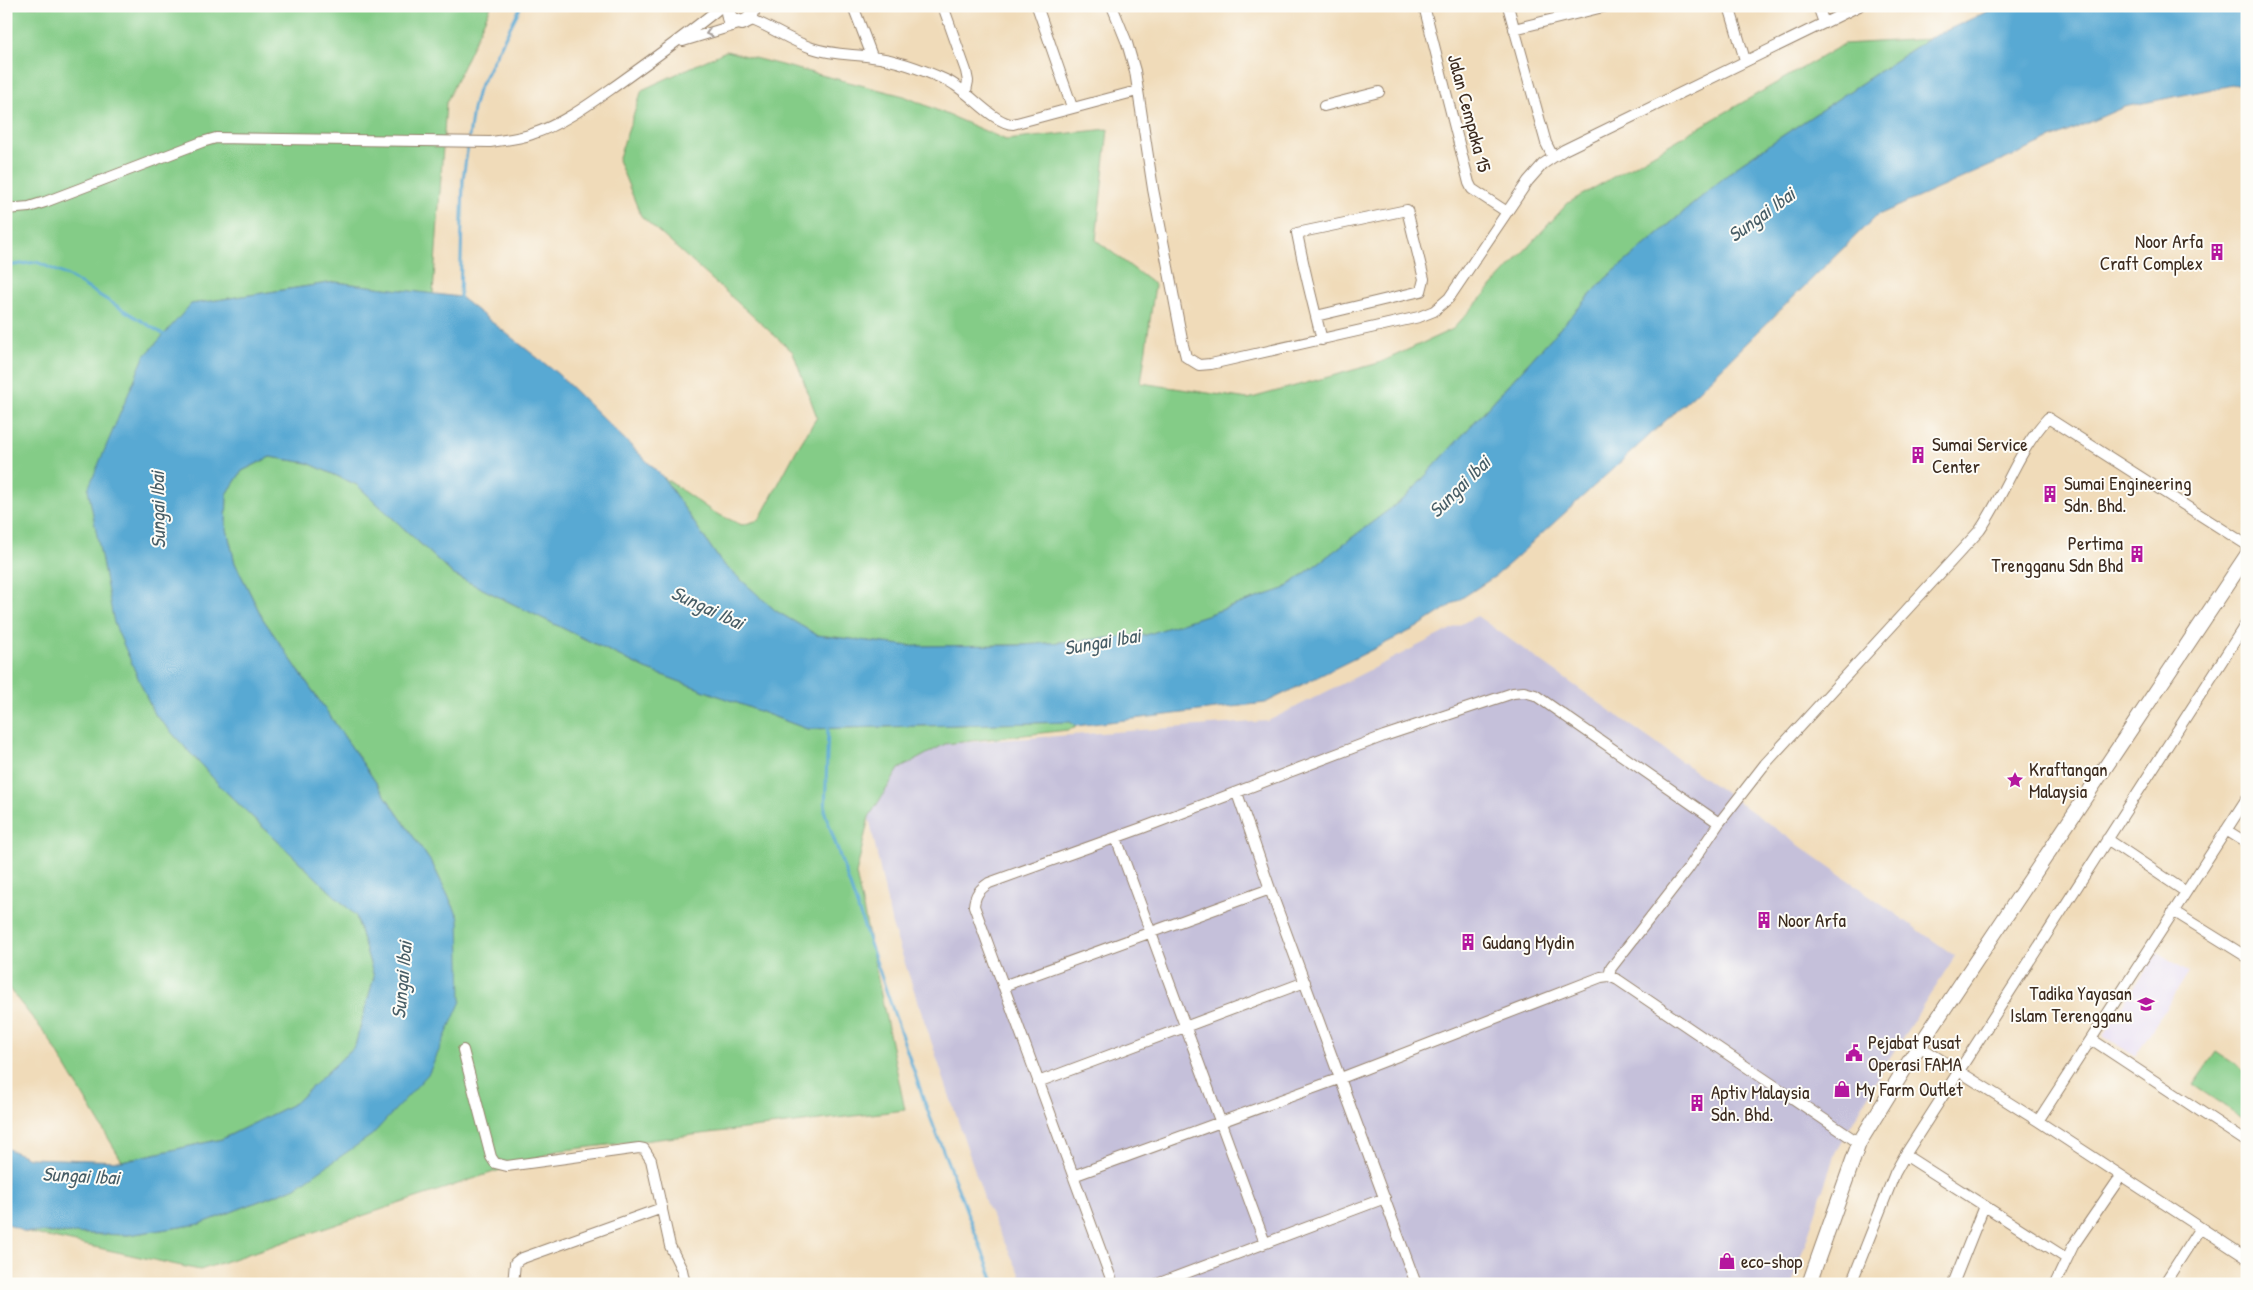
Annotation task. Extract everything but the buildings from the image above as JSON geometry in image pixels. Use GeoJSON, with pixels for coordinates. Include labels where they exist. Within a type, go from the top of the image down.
{"type":"FeatureCollection","features":[{"type":"Feature","properties":{"kind":"street"},"geometry":{"type":"LineString","coordinates":[[6,209],[22,208],[45,202],[216,138],[490,142],[510,140],[532,134],[558,123],[588,105],[677,43],[722,6]]}},
{"type":"Feature","properties":{"kind":"street"},"geometry":{"type":"LineString","coordinates":[[726,6],[729,18],[751,14],[812,48],[834,53],[872,56],[918,68],[966,91],[1005,124],[1013,124],[1137,91]]}},
{"type":"Feature","properties":{"kind":"street"},"geometry":{"type":"LineString","coordinates":[[853,6],[872,56]]}},
{"type":"Feature","properties":{"kind":"street"},"geometry":{"type":"LineString","coordinates":[[943,6],[966,71],[966,91]]}},
{"type":"Feature","properties":{"kind":"street"},"geometry":{"type":"LineString","coordinates":[[1037,6],[1072,107]]}},
{"type":"Feature","properties":{"kind":"street"},"geometry":{"type":"LineString","coordinates":[[1112,6],[1127,43],[1135,71],[1153,189],[1186,356],[1199,365],[1322,340],[1419,317],[1434,311],[1445,301],[1528,181],[1543,164],[1553,157],[1745,60],[1859,6]]}},
{"type":"Feature","properties":{"kind":"street","name":"Jalan Cempaka 15"},"geometry":{"type":"LineString","coordinates":[[1424,6],[1469,184],[1472,189],[1507,212]]}},
{"type":"Feature","properties":{"kind":"street"},"geometry":{"type":"LineString","coordinates":[[1508,6],[1546,143],[1553,157]]}},
{"type":"Feature","properties":{"kind":"street"},"geometry":{"type":"LineString","coordinates":[[1514,29],[1607,6]]}},
{"type":"Feature","properties":{"kind":"street"},"geometry":{"type":"LineString","coordinates":[[1729,6],[1745,60]]}},
{"type":"Feature","properties":{"kind":"street"},"geometry":{"type":"LineString","coordinates":[[1818,6],[1824,22]]}},
{"type":"Feature","properties":{"kind":"street"},"geometry":{"type":"LineString","coordinates":[[677,43],[751,14]]}},
{"type":"Feature","properties":{"kind":"street"},"geometry":{"type":"LineString","coordinates":[[1324,106],[1379,92]]}},
{"type":"Feature","properties":{"kind":"street"},"geometry":{"type":"LineString","coordinates":[[1316,316],[1422,291],[1424,279],[1407,210],[1297,233],[1316,316],[1322,340]]}},
{"type":"Feature","properties":{"kind":"street"},"geometry":{"type":"LineString","coordinates":[[1609,976],[1612,968],[1688,870],[1719,823],[1765,764],[1980,530],[1994,509],[2031,439],[2048,418],[2247,546]]}},
{"type":"Feature","properties":{"kind":"street"},"geometry":{"type":"LineString","coordinates":[[1809,1284],[1859,1144],[1919,1046],[2247,555]]}},
{"type":"Feature","properties":{"kind":"street"},"geometry":{"type":"LineString","coordinates":[[1851,1284],[1895,1173],[1905,1155],[2247,622]]}},
{"type":"Feature","properties":{"kind":"street"},"geometry":{"type":"LineString","coordinates":[[1112,1284],[974,906],[975,897],[989,883],[1237,793],[1384,736],[1513,693],[1524,692],[1535,694],[1719,823]]}},
{"type":"Feature","properties":{"kind":"street"},"geometry":{"type":"LineString","coordinates":[[1237,793],[1270,889],[1416,1284]]}},
{"type":"Feature","properties":{"kind":"street"},"geometry":{"type":"LineString","coordinates":[[2038,1121],[2247,798]]}},
{"type":"Feature","properties":{"kind":"street"},"geometry":{"type":"LineString","coordinates":[[2226,830],[2247,843]]}},
{"type":"Feature","properties":{"kind":"street"},"geometry":{"type":"LineString","coordinates":[[1116,838],[1265,1243]]}},
{"type":"Feature","properties":{"kind":"street"},"geometry":{"type":"LineString","coordinates":[[2107,839],[2186,892]]}},
{"type":"Feature","properties":{"kind":"street"},"geometry":{"type":"LineString","coordinates":[[1003,986],[1270,889]]}},
{"type":"Feature","properties":{"kind":"street"},"geometry":{"type":"LineString","coordinates":[[2173,911],[2247,957]]}},
{"type":"Feature","properties":{"kind":"street"},"geometry":{"type":"LineString","coordinates":[[1073,1176],[1341,1078],[1601,977],[1609,976],[1626,985],[1859,1144]]}},
{"type":"Feature","properties":{"kind":"street"},"geometry":{"type":"LineString","coordinates":[[1038,1082],[1305,982]]}},
{"type":"Feature","properties":{"kind":"street"},"geometry":{"type":"LineString","coordinates":[[2091,1039],[2247,1142]]}},
{"type":"Feature","properties":{"kind":"street"},"geometry":{"type":"LineString","coordinates":[[1919,1046],[2038,1121],[2247,1258]]}},
{"type":"Feature","properties":{"kind":"street"},"geometry":{"type":"LineString","coordinates":[[463,1050],[491,1157],[495,1163],[507,1166],[639,1148],[644,1149],[651,1160],[670,1246],[682,1270],[685,1284]]}},
{"type":"Feature","properties":{"kind":"street"},"geometry":{"type":"LineString","coordinates":[[1905,1155],[2066,1258]]}},
{"type":"Feature","properties":{"kind":"street"},"geometry":{"type":"LineString","coordinates":[[2055,1284],[2066,1258],[2121,1176]]}},
{"type":"Feature","properties":{"kind":"street"},"geometry":{"type":"LineString","coordinates":[[1157,1284],[1385,1198]]}},
{"type":"Feature","properties":{"kind":"street"},"geometry":{"type":"LineString","coordinates":[[1953,1284],[1984,1206]]}},
{"type":"Feature","properties":{"kind":"street"},"geometry":{"type":"LineString","coordinates":[[513,1284],[515,1263],[520,1258],[662,1208]]}},
{"type":"Feature","properties":{"kind":"street"},"geometry":{"type":"LineString","coordinates":[[2164,1284],[2200,1228]]}},
{"type":"Feature","properties":{"kind":"shaded area"},"geometry":{"type":"Polygon","coordinates":[[[1477,616],[1955,956],[1887,1062],[1835,1153],[1792,1284],[1025,1284],[987,1207],[892,925],[869,817],[899,769],[945,744],[1268,721],[1477,616]]]}},
{"type":"Feature","properties":{"kind":"shaded area","name":"Tadika Yayasan Islam Terengganu"},"geometry":{"type":"Polygon","coordinates":[[[2157,952],[2189,972],[2135,1056],[2103,1036],[2157,952]]]}},
{"type":"Feature","properties":{"kind":"green space"},"geometry":{"type":"Polygon","coordinates":[[[6,6],[491,6],[446,103],[433,294],[335,282],[191,304],[153,712],[223,789],[356,916],[374,977],[355,1046],[295,1103],[222,1139],[122,1161],[48,1037],[6,985],[6,6]]]}},
{"type":"Feature","properties":{"kind":"green space"},"geometry":{"type":"Polygon","coordinates":[[[1928,39],[1740,164],[1605,279],[1407,496],[1284,589],[1146,635],[1024,645],[910,646],[817,635],[776,611],[721,562],[663,477],[713,512],[742,525],[759,520],[796,451],[817,417],[793,352],[641,216],[618,160],[642,90],[726,51],[904,96],[1006,140],[1108,129],[1096,240],[1155,285],[1141,383],[1248,399],[1379,363],[1453,329],[1568,203],[1844,44],[1928,39]]]}},
{"type":"Feature","properties":{"kind":"green space"},"geometry":{"type":"Polygon","coordinates":[[[270,457],[308,463],[357,485],[454,575],[646,669],[807,729],[1070,722],[1075,724],[1075,728],[1067,730],[945,744],[899,769],[869,817],[856,874],[905,1110],[557,1151],[200,1270],[25,1232],[128,1235],[200,1224],[296,1187],[459,918],[433,865],[263,619],[235,563],[226,525],[227,494],[242,471],[270,457]]]}},
{"type":"Feature","properties":{"kind":"green space"},"geometry":{"type":"Polygon","coordinates":[[[2216,1052],[2247,1073],[2247,1121],[2193,1085],[2216,1052]]]}},
{"type":"Feature","properties":{"kind":"water","name":"Sungai Ibai"},"geometry":{"type":"Polygon","coordinates":[[[1999,6],[2247,6],[2247,82],[2124,107],[1876,216],[1699,390],[1497,575],[1416,628],[1265,703],[1076,726],[1070,722],[807,729],[646,669],[454,575],[357,485],[308,463],[270,457],[242,471],[227,494],[226,525],[235,563],[263,619],[433,865],[459,918],[461,1001],[429,1073],[372,1135],[296,1187],[200,1224],[128,1235],[25,1232],[6,1223],[6,1148],[29,1158],[122,1161],[222,1139],[295,1103],[355,1046],[374,977],[356,916],[223,789],[153,712],[114,623],[88,489],[144,357],[191,304],[335,282],[460,297],[558,374],[663,477],[721,562],[776,611],[817,635],[910,646],[1024,645],[1146,635],[1284,589],[1407,496],[1605,279],[1740,164],[1928,39],[1999,6]]]}},
{"type":"Feature","properties":{"kind":"waterway"},"geometry":{"type":"LineString","coordinates":[[460,299],[463,179],[473,109],[478,90],[521,6]]}},
{"type":"Feature","properties":{"kind":"waterway"},"geometry":{"type":"LineString","coordinates":[[6,266],[37,262],[68,276],[166,336]]}},
{"type":"Feature","properties":{"kind":"waterway"},"geometry":{"type":"LineString","coordinates":[[828,727],[825,813],[927,1109],[995,1284]]}},
{"type":"Feature","properties":{"kind":"place","name":"Noor Arfa Craft Complex"},"geometry":{"type":"Point","coordinates":[2217,252]}},
{"type":"Feature","properties":{"kind":"place","name":"Sumai Service Center"},"geometry":{"type":"Point","coordinates":[1918,455]}},
{"type":"Feature","properties":{"kind":"place","name":"Sumai Engineering Sdn. Bhd."},"geometry":{"type":"Point","coordinates":[2050,494]}},
{"type":"Feature","properties":{"kind":"place","name":"Pertima Trengganu Sdn Bhd"},"geometry":{"type":"Point","coordinates":[2137,554]}},
{"type":"Feature","properties":{"kind":"place","name":"Kraftangan Malaysia"},"geometry":{"type":"Point","coordinates":[2015,780]}},
{"type":"Feature","properties":{"kind":"place","name":"Noor Arfa"},"geometry":{"type":"Point","coordinates":[1764,920]}},
{"type":"Feature","properties":{"kind":"place","name":"Gudang Mydin"},"geometry":{"type":"Point","coordinates":[1468,942]}},
{"type":"Feature","properties":{"kind":"place","name":"Tadika Yayasan Islam Terengganu"},"geometry":{"type":"Point","coordinates":[2146,1004]}},
{"type":"Feature","properties":{"kind":"place","name":"Pejabat Pusat Operasi FAMA"},"geometry":{"type":"Point","coordinates":[1854,1053]}},
{"type":"Feature","properties":{"kind":"place","name":"My Farm Outlet"},"geometry":{"type":"Point","coordinates":[1842,1089]}},
{"type":"Feature","properties":{"kind":"place","name":"Aptiv Malaysia Sdn. Bhd."},"geometry":{"type":"Point","coordinates":[1697,1103]}},
{"type":"Feature","properties":{"kind":"place","name":"eco-shop"},"geometry":{"type":"Point","coordinates":[1727,1261]}}]}
